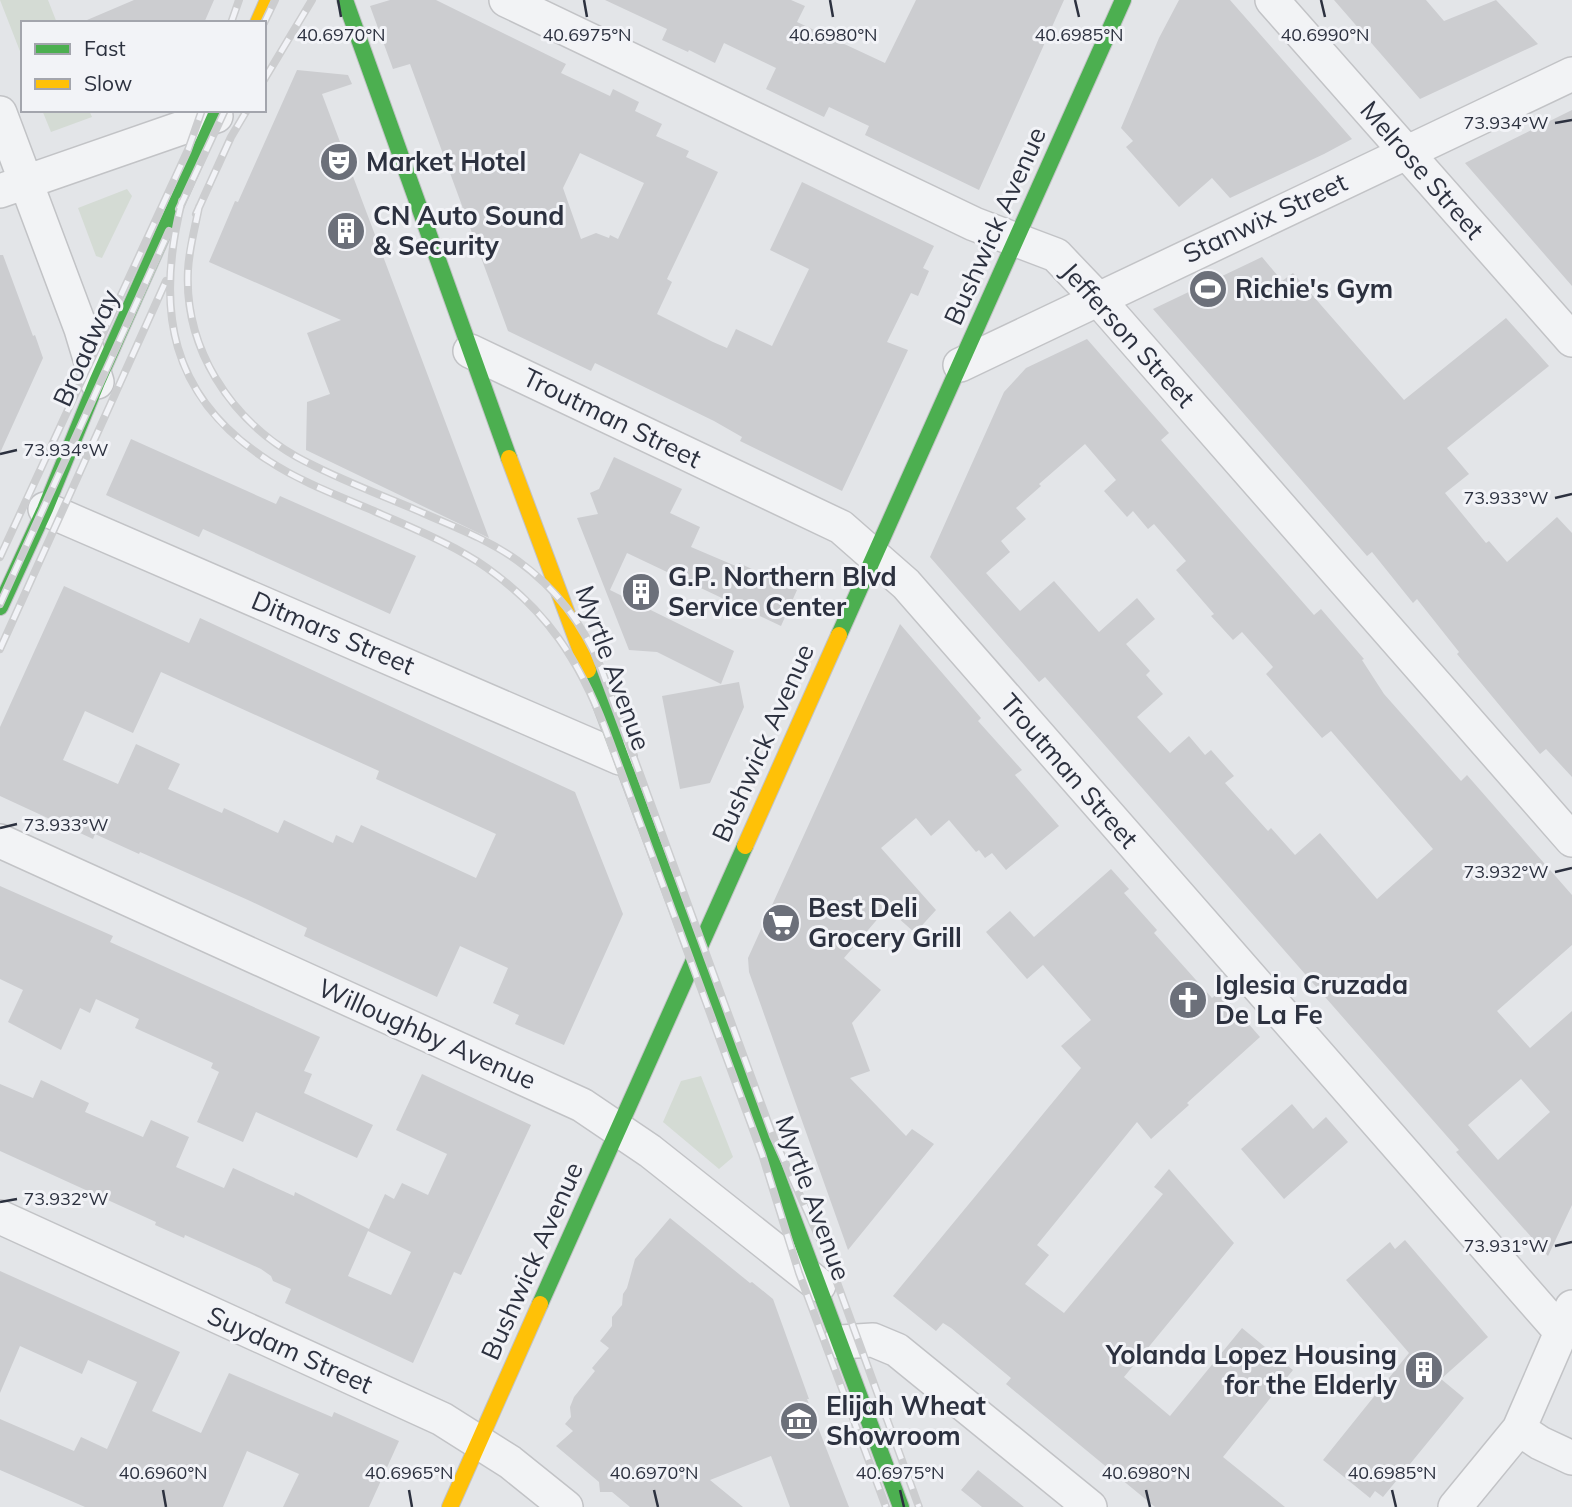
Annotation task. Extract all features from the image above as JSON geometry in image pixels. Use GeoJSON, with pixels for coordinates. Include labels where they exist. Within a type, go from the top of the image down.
{"type":"FeatureCollection","features":[{"type":"Feature","properties":{"kind":"main road"},"geometry":{"type":"LineString","coordinates":[[259,21],[268,0]]}},
{"type":"Feature","properties":{"kind":"main road","name":"Myrtle Avenue"},"geometry":{"type":"LineString","coordinates":[[345,0],[470,351],[620,758],[696,954],[901,1507]]}},
{"type":"Feature","properties":{"kind":"main road","name":"Bushwick Avenue"},"geometry":{"type":"LineString","coordinates":[[450,1507],[1123,0]]}},
{"type":"Feature","properties":{"kind":"main road","name":"Broadway"},"geometry":{"type":"LineString","coordinates":[[0,607],[217,113]]}},
{"type":"Feature","properties":{"kind":"street","name":"Jefferson Street"},"geometry":{"type":"LineString","coordinates":[[506,0],[974,224],[1056,255],[1097,298],[1572,840]]}},
{"type":"Feature","properties":{"kind":"street","name":"Melrose Street"},"geometry":{"type":"LineString","coordinates":[[1272,0],[1572,340]]}},
{"type":"Feature","properties":{"kind":"street","name":"Stanwix Street"},"geometry":{"type":"LineString","coordinates":[[960,365],[1572,74]]}},
{"type":"Feature","properties":{"kind":"street"},"geometry":{"type":"LineString","coordinates":[[0,113],[13,186],[81,329],[97,382]]}},
{"type":"Feature","properties":{"kind":"street"},"geometry":{"type":"LineString","coordinates":[[13,186],[217,113]]}},
{"type":"Feature","properties":{"kind":"street","name":"Troutman Street"},"geometry":{"type":"LineString","coordinates":[[470,351],[841,527],[906,584],[1566,1319]]}},
{"type":"Feature","properties":{"kind":"street","name":"Ditmars Street"},"geometry":{"type":"LineString","coordinates":[[45,509],[620,758]]}},
{"type":"Feature","properties":{"kind":"street","name":"Willoughby Avenue"},"geometry":{"type":"LineString","coordinates":[[0,841],[582,1105],[650,1151],[819,1285]]}},
{"type":"Feature","properties":{"kind":"street","name":"Suydam Street"},"geometry":{"type":"LineString","coordinates":[[0,1217],[442,1419],[510,1462],[566,1507]]}},
{"type":"Feature","properties":{"kind":"street"},"geometry":{"type":"LineString","coordinates":[[1455,1507],[1519,1429],[1566,1319]]}},
{"type":"Feature","properties":{"kind":"street"},"geometry":{"type":"LineString","coordinates":[[840,1342],[873,1340],[897,1350],[1090,1507]]}},
{"type":"Feature","properties":{"kind":"street"},"geometry":{"type":"LineString","coordinates":[[1519,1429],[1540,1443],[1572,1458]]}},
{"type":"Feature","properties":{"kind":"shaded area"},"geometry":{"type":"Polygon","coordinates":[[[0,0],[48,0],[56,21],[21,21],[21,54],[0,0]]]}},
{"type":"Feature","properties":{"kind":"shaded area"},"geometry":{"type":"Polygon","coordinates":[[[43,112],[90,112],[92,117],[51,132],[43,112]]]}},
{"type":"Feature","properties":{"kind":"shaded area"},"geometry":{"type":"Polygon","coordinates":[[[127,189],[132,196],[102,258],[96,256],[78,208],[127,189]]]}},
{"type":"Feature","properties":{"kind":"shaded area"},"geometry":{"type":"Polygon","coordinates":[[[701,1076],[733,1157],[719,1169],[663,1122],[681,1081],[701,1076]]]}},
{"type":"Feature","properties":{"kind":"building"},"geometry":{"type":"Polygon","coordinates":[[[134,0],[214,0],[205,21],[85,21],[134,0]]]}},
{"type":"Feature","properties":{"kind":"building"},"geometry":{"type":"Polygon","coordinates":[[[390,0],[436,0],[566,64],[561,73],[610,96],[613,89],[639,102],[635,111],[662,124],[656,136],[689,151],[686,157],[718,172],[667,279],[672,282],[657,314],[727,348],[736,329],[772,346],[809,269],[770,250],[802,182],[934,246],[923,268],[929,271],[918,296],[911,293],[887,342],[908,350],[842,491],[740,441],[742,437],[714,421],[595,363],[591,371],[508,331],[410,64],[393,69],[370,6],[390,0]],[[580,153],[563,188],[581,239],[596,233],[618,239],[644,183],[580,153]]]}},
{"type":"Feature","properties":{"kind":"building"},"geometry":{"type":"Polygon","coordinates":[[[605,0],[791,0],[805,6],[797,22],[885,63],[916,0],[1064,0],[979,190],[865,135],[869,126],[829,107],[824,117],[766,89],[776,68],[724,43],[715,63],[662,40],[667,29],[605,0]]]}},
{"type":"Feature","properties":{"kind":"building"},"geometry":{"type":"Polygon","coordinates":[[[1179,0],[1230,0],[1352,139],[1230,198],[1212,178],[1179,207],[1126,147],[1133,141],[1121,128],[1159,38],[1179,0]]]}},
{"type":"Feature","properties":{"kind":"building"},"geometry":{"type":"Polygon","coordinates":[[[1334,0],[1426,0],[1444,21],[1496,0],[1538,44],[1420,99],[1334,0]]]}},
{"type":"Feature","properties":{"kind":"building"},"geometry":{"type":"Polygon","coordinates":[[[297,70],[348,75],[352,84],[322,94],[489,538],[306,450],[307,402],[330,394],[307,333],[341,320],[209,262],[297,70]]]}},
{"type":"Feature","properties":{"kind":"building"},"geometry":{"type":"Polygon","coordinates":[[[1572,110],[1572,286],[1465,163],[1572,110]]]}},
{"type":"Feature","properties":{"kind":"building"},"geometry":{"type":"Polygon","coordinates":[[[0,255],[3,255],[43,358],[0,453],[0,255]]]}},
{"type":"Feature","properties":{"kind":"building"},"geometry":{"type":"Polygon","coordinates":[[[1262,257],[1282,281],[1293,273],[1404,400],[1506,318],[1549,366],[1447,448],[1469,474],[1445,493],[1486,543],[1489,541],[1507,562],[1557,517],[1572,533],[1572,777],[1546,749],[1540,754],[1457,654],[1459,652],[1417,599],[1413,603],[1372,552],[1367,556],[1153,309],[1262,257]]]}},
{"type":"Feature","properties":{"kind":"building"},"geometry":{"type":"Polygon","coordinates":[[[1087,339],[1169,433],[1161,440],[1314,615],[1321,609],[1364,659],[1362,660],[1384,694],[1461,781],[1467,775],[1572,895],[1572,945],[1497,1011],[1530,1048],[1572,1011],[1572,1205],[1548,1256],[1456,1152],[1459,1150],[1045,677],[1039,682],[930,557],[1004,392],[1026,368],[1087,339]],[[1085,444],[1016,508],[1026,519],[1001,541],[1010,552],[986,573],[1020,611],[1054,581],[1099,632],[1137,598],[1155,619],[1126,644],[1150,671],[1146,675],[1163,694],[1137,717],[1170,753],[1189,736],[1205,755],[1211,750],[1234,776],[1225,783],[1268,831],[1271,828],[1295,855],[1320,833],[1377,899],[1433,849],[1331,731],[1322,738],[1266,674],[1273,667],[1242,632],[1233,640],[1211,616],[1214,614],[1176,570],[1186,561],[1154,524],[1148,529],[1133,511],[1127,517],[1104,491],[1116,480],[1085,444]],[[1521,1079],[1468,1125],[1498,1160],[1550,1112],[1521,1079]]]}},
{"type":"Feature","properties":{"kind":"building"},"geometry":{"type":"Polygon","coordinates":[[[131,439],[276,504],[280,496],[416,556],[390,614],[203,529],[199,537],[106,495],[131,439]]]}},
{"type":"Feature","properties":{"kind":"building"},"geometry":{"type":"Polygon","coordinates":[[[614,457],[682,489],[670,513],[700,527],[691,547],[738,567],[739,563],[797,590],[781,626],[627,553],[610,590],[734,651],[721,684],[657,652],[629,650],[577,518],[598,514],[590,493],[599,489],[614,457]]]}},
{"type":"Feature","properties":{"kind":"building"},"geometry":{"type":"Polygon","coordinates":[[[64,586],[189,643],[200,618],[575,792],[623,914],[564,1045],[515,1024],[519,1015],[493,1003],[508,968],[460,946],[437,997],[304,936],[307,928],[248,900],[95,834],[93,839],[0,796],[0,727],[64,586]],[[161,672],[133,733],[85,711],[63,760],[118,784],[136,744],[180,764],[168,789],[222,813],[224,808],[278,833],[284,820],[333,843],[336,835],[353,843],[361,825],[476,878],[496,834],[376,779],[379,771],[161,672]]]}},
{"type":"Feature","properties":{"kind":"building"},"geometry":{"type":"Polygon","coordinates":[[[900,624],[981,718],[978,721],[1022,770],[1015,775],[1059,826],[1006,870],[992,853],[985,858],[979,850],[976,852],[949,820],[931,836],[916,818],[881,848],[936,910],[915,933],[887,908],[844,958],[881,990],[852,1023],[870,1071],[850,1078],[906,1136],[912,1129],[934,1144],[848,1250],[749,972],[748,958],[900,624]]]}},
{"type":"Feature","properties":{"kind":"building"},"geometry":{"type":"Polygon","coordinates":[[[739,682],[744,707],[710,783],[680,789],[662,696],[739,682]]]}},
{"type":"Feature","properties":{"kind":"building"},"geometry":{"type":"Polygon","coordinates":[[[1111,869],[1129,889],[1124,893],[1157,930],[1154,933],[1212,998],[1220,991],[1260,1037],[1151,1139],[1137,1122],[1037,1245],[1049,1255],[1025,1284],[1064,1313],[1163,1194],[1154,1187],[1169,1169],[1234,1243],[1124,1377],[1170,1416],[1242,1328],[1293,1370],[1223,1457],[1285,1507],[1155,1507],[1006,1384],[1011,1378],[951,1328],[943,1323],[936,1331],[893,1296],[1081,1068],[1061,1046],[1091,1020],[1043,965],[1027,979],[986,932],[1010,911],[1034,937],[1111,869]]]}},
{"type":"Feature","properties":{"kind":"building"},"geometry":{"type":"Polygon","coordinates":[[[0,886],[113,936],[110,942],[320,1037],[304,1071],[312,1074],[304,1093],[373,1125],[357,1158],[256,1112],[243,1142],[197,1122],[219,1072],[211,1068],[213,1063],[135,1028],[139,1019],[96,999],[90,1013],[80,1008],[61,1050],[8,1022],[23,990],[0,979],[0,886]]]}},
{"type":"Feature","properties":{"kind":"building"},"geometry":{"type":"Polygon","coordinates":[[[422,1074],[531,1125],[461,1275],[454,1272],[413,1363],[285,1303],[291,1289],[273,1281],[271,1276],[261,1269],[185,1235],[184,1238],[155,1225],[156,1222],[0,1151],[0,1084],[33,1098],[41,1080],[89,1103],[85,1112],[143,1137],[151,1120],[189,1137],[176,1167],[224,1188],[233,1168],[294,1196],[295,1192],[369,1229],[385,1194],[394,1199],[402,1183],[428,1195],[447,1154],[396,1130],[422,1074]],[[368,1231],[348,1276],[391,1295],[411,1252],[368,1231]]]}},
{"type":"Feature","properties":{"kind":"building"},"geometry":{"type":"Polygon","coordinates":[[[1292,1104],[1313,1129],[1326,1117],[1348,1142],[1284,1199],[1241,1149],[1292,1104]]]}},
{"type":"Feature","properties":{"kind":"building"},"geometry":{"type":"Polygon","coordinates":[[[670,1218],[773,1299],[807,1399],[849,1507],[790,1507],[771,1456],[710,1480],[743,1507],[630,1507],[612,1492],[600,1492],[599,1482],[556,1446],[573,1431],[565,1424],[571,1417],[570,1407],[574,1397],[595,1371],[592,1368],[609,1348],[600,1341],[612,1326],[612,1317],[622,1305],[635,1259],[670,1218]]]}},
{"type":"Feature","properties":{"kind":"building","name":"Yolanda Lopez Housing for the Elderly"},"geometry":{"type":"Polygon","coordinates":[[[1405,1240],[1488,1337],[1441,1379],[1464,1398],[1383,1497],[1375,1491],[1370,1498],[1323,1460],[1409,1353],[1346,1280],[1390,1242],[1395,1249],[1405,1240]]]}},
{"type":"Feature","properties":{"kind":"building"},"geometry":{"type":"Polygon","coordinates":[[[0,1271],[180,1352],[152,1411],[201,1433],[229,1373],[332,1417],[334,1412],[399,1441],[369,1507],[283,1507],[299,1474],[247,1451],[223,1507],[85,1507],[0,1470],[0,1419],[74,1451],[81,1437],[107,1449],[137,1382],[88,1360],[82,1374],[20,1346],[0,1393],[0,1271]]]}},
{"type":"Feature","properties":{"kind":"building"},"geometry":{"type":"Polygon","coordinates":[[[978,1470],[1024,1507],[982,1507],[961,1490],[978,1470]]]}},
{"type":"Feature","properties":{"kind":"railway"},"geometry":{"type":"LineString","coordinates":[[232,21],[239,0]]}},
{"type":"Feature","properties":{"kind":"railway"},"geometry":{"type":"LineString","coordinates":[[265,21],[275,0]]}},
{"type":"Feature","properties":{"kind":"railway"},"geometry":{"type":"LineString","coordinates":[[266,77],[312,0]]}},
{"type":"Feature","properties":{"kind":"railway"},"geometry":{"type":"LineString","coordinates":[[0,557],[188,150],[201,112]]}},
{"type":"Feature","properties":{"kind":"railway"},"geometry":{"type":"LineString","coordinates":[[179,209],[224,112]]}},
{"type":"Feature","properties":{"kind":"railway"},"geometry":{"type":"LineString","coordinates":[[196,214],[231,137],[246,112]]}},
{"type":"Feature","properties":{"kind":"railway"},"geometry":{"type":"LineString","coordinates":[[182,201],[170,278],[171,314],[178,348],[190,379],[209,409],[235,436],[281,469],[432,537],[487,568],[508,584],[544,620],[584,680],[605,728],[762,1154],[799,1273],[886,1507]]}},
{"type":"Feature","properties":{"kind":"railway"},"geometry":{"type":"LineString","coordinates":[[199,207],[188,270],[189,299],[194,327],[203,353],[232,402],[251,423],[297,457],[344,480],[472,534],[507,553],[545,583],[567,608],[586,637],[601,668],[773,1136],[827,1255],[919,1507]]}},
{"type":"Feature","properties":{"kind":"railway"},"geometry":{"type":"LineString","coordinates":[[0,604],[169,231]]}},
{"type":"Feature","properties":{"kind":"railway"},"geometry":{"type":"LineString","coordinates":[[0,649],[166,281]]}},
{"type":"Feature","properties":{"kind":"traffic: fast"},"geometry":{"type":"LineString","coordinates":[[345,0],[509,458]]}},
{"type":"Feature","properties":{"kind":"traffic: fast"},"geometry":{"type":"LineString","coordinates":[[839,635],[1123,0]]}},
{"type":"Feature","properties":{"kind":"traffic: fast"},"geometry":{"type":"LineString","coordinates":[[0,607],[217,112]]}},
{"type":"Feature","properties":{"kind":"traffic: fast"},"geometry":{"type":"LineString","coordinates":[[588,670],[901,1507]]}},
{"type":"Feature","properties":{"kind":"traffic: fast"},"geometry":{"type":"LineString","coordinates":[[540,1304],[745,846]]}},
{"type":"Feature","properties":{"kind":"traffic: slow"},"geometry":{"type":"LineString","coordinates":[[259,21],[268,0]]}},
{"type":"Feature","properties":{"kind":"traffic: slow"},"geometry":{"type":"LineString","coordinates":[[509,458],[588,670]]}},
{"type":"Feature","properties":{"kind":"traffic: slow"},"geometry":{"type":"LineString","coordinates":[[745,846],[839,635]]}},
{"type":"Feature","properties":{"kind":"traffic: slow"},"geometry":{"type":"LineString","coordinates":[[450,1507],[540,1304]]}},
{"type":"Feature","properties":{"kind":"place","name":"Market Hotel"},"geometry":{"type":"Point","coordinates":[339,162]}},
{"type":"Feature","properties":{"kind":"place","name":"CN Auto Sound & Security"},"geometry":{"type":"Point","coordinates":[346,231]}},
{"type":"Feature","properties":{"kind":"place","name":"Richie's Gym"},"geometry":{"type":"Point","coordinates":[1208,289]}},
{"type":"Feature","properties":{"kind":"place","name":"G.P. Northern Blvd Service Center"},"geometry":{"type":"Point","coordinates":[641,592]}},
{"type":"Feature","properties":{"kind":"place","name":"Best Deli Grocery Grill"},"geometry":{"type":"Point","coordinates":[781,923]}},
{"type":"Feature","properties":{"kind":"place","name":"Iglesia Cruzada De La Fe"},"geometry":{"type":"Point","coordinates":[1188,1000]}},
{"type":"Feature","properties":{"kind":"place","name":"Yolanda Lopez Housing for the Elderly"},"geometry":{"type":"Point","coordinates":[1424,1370]}},
{"type":"Feature","properties":{"kind":"place","name":"Elijah Wheat Showroom"},"geometry":{"type":"Point","coordinates":[799,1421]}}]}
